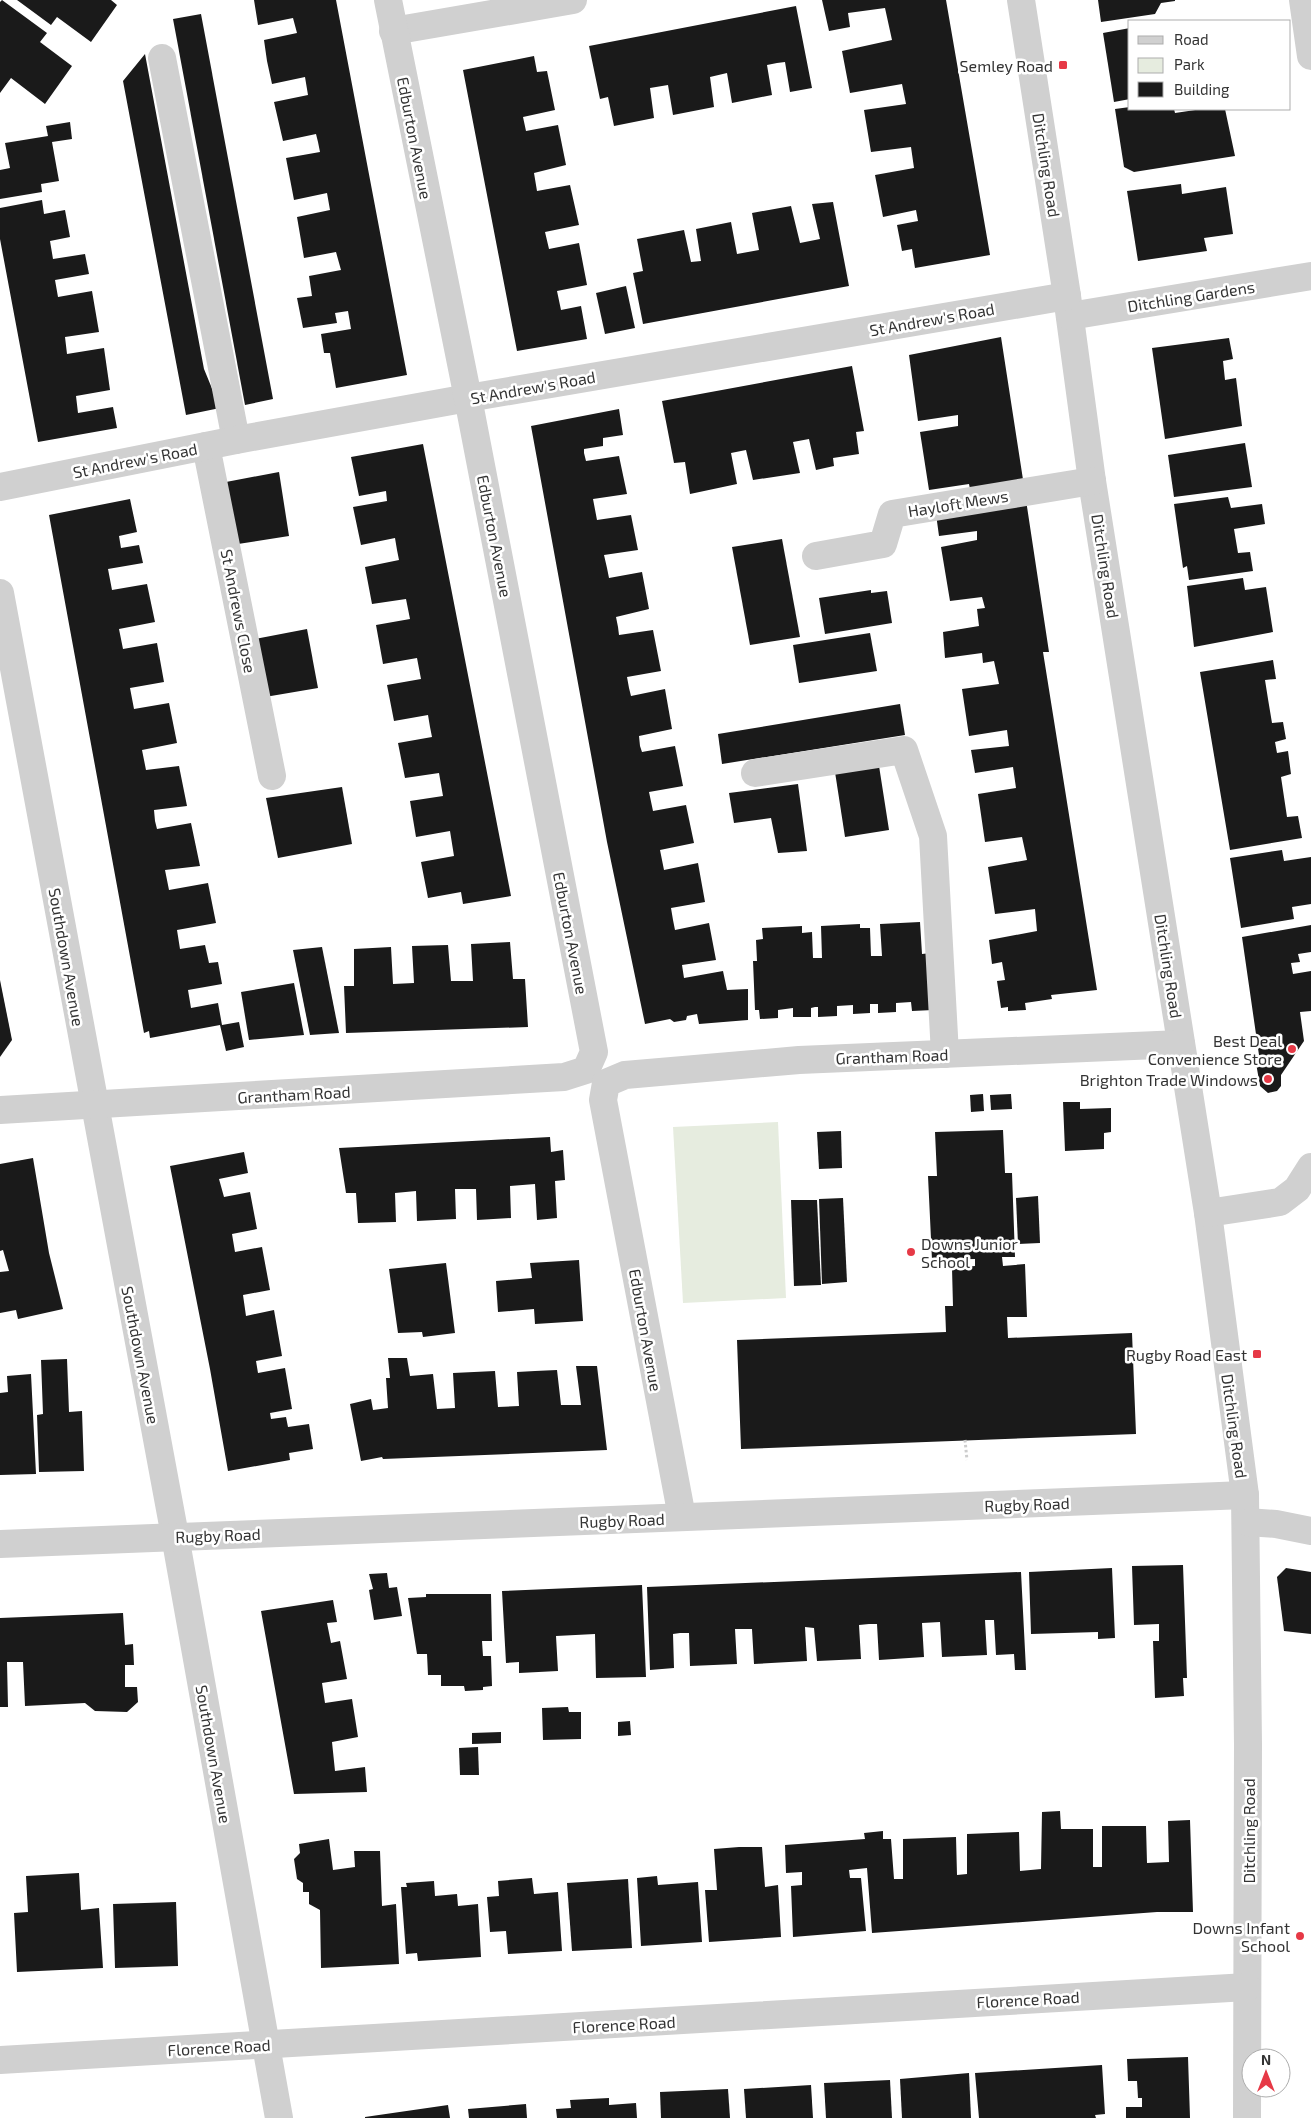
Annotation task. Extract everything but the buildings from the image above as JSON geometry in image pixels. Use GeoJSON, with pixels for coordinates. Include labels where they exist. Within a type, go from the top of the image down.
{"type":"FeatureCollection","features":[{"type":"Feature","properties":{"kind":"street","name":"Edburton Avenue"},"geometry":{"type":"LineString","coordinates":[[388,0],[468,398],[594,1052],[596,1077],[682,1517]]}},
{"type":"Feature","properties":{"kind":"street"},"geometry":{"type":"LineString","coordinates":[[393,31],[572,0]]}},
{"type":"Feature","properties":{"kind":"street","name":"Ditchling Road"},"geometry":{"type":"LineString","coordinates":[[1020,0],[1069,306],[1092,481],[1208,1213],[1246,1508],[1247,2118]]}},
{"type":"Feature","properties":{"kind":"street"},"geometry":{"type":"LineString","coordinates":[[1303,0],[1311,56]]}},
{"type":"Feature","properties":{"kind":"street"},"geometry":{"type":"LineString","coordinates":[[162,58],[236,440]]}},
{"type":"Feature","properties":{"kind":"street","name":"Ditchling Gardens"},"geometry":{"type":"LineString","coordinates":[[1069,306],[1311,276]]}},
{"type":"Feature","properties":{"kind":"street","name":"St Andrew's Road"},"geometry":{"type":"LineString","coordinates":[[0,487],[236,440],[468,398],[1069,306]]}},
{"type":"Feature","properties":{"kind":"street","name":"St Andrews Close"},"geometry":{"type":"LineString","coordinates":[[206,446],[272,776]]}},
{"type":"Feature","properties":{"kind":"street","name":"Hayloft Mews"},"geometry":{"type":"LineString","coordinates":[[816,556],[883,544],[892,514],[1092,481]]}},
{"type":"Feature","properties":{"kind":"street","name":"Southdown Avenue"},"geometry":{"type":"LineString","coordinates":[[0,593],[175,1536],[279,2118]]}},
{"type":"Feature","properties":{"kind":"street"},"geometry":{"type":"LineString","coordinates":[[754,773],[904,750],[933,836],[945,1054]]}},
{"type":"Feature","properties":{"kind":"street","name":"Grantham Road"},"geometry":{"type":"LineString","coordinates":[[0,1110],[564,1077],[596,1077],[799,1060],[1181,1044]]}},
{"type":"Feature","properties":{"kind":"street"},"geometry":{"type":"LineString","coordinates":[[1208,1213],[1280,1202],[1297,1189],[1311,1167]]}},
{"type":"Feature","properties":{"kind":"street","name":"Rugby Road"},"geometry":{"type":"LineString","coordinates":[[0,1544],[682,1517],[1246,1508],[1276,1524],[1311,1531]]}},
{"type":"Feature","properties":{"kind":"street","name":"Florence Road"},"geometry":{"type":"LineString","coordinates":[[0,2060],[1247,1987]]}},
{"type":"Feature","properties":{"kind":"path"},"geometry":{"type":"LineString","coordinates":[[965,1440],[966,1460]]}},
{"type":"Feature","properties":{"kind":"green space"},"geometry":{"type":"Polygon","coordinates":[[[778,1122],[786,1298],[683,1303],[673,1127],[778,1122]]]}},
{"type":"Feature","properties":{"kind":"place","name":"Semley Road"},"geometry":{"type":"Point","coordinates":[1063,65]}},
{"type":"Feature","properties":{"kind":"place","name":"Best Deal Convenience Store"},"geometry":{"type":"Point","coordinates":[1292,1049]}},
{"type":"Feature","properties":{"kind":"place","name":"Brighton Trade Windows"},"geometry":{"type":"Point","coordinates":[1268,1079]}},
{"type":"Feature","properties":{"kind":"place","name":"Downs Junior School"},"geometry":{"type":"Point","coordinates":[911,1252]}},
{"type":"Feature","properties":{"kind":"place","name":"Rugby Road East"},"geometry":{"type":"Point","coordinates":[1257,1354]}},
{"type":"Feature","properties":{"kind":"place","name":"Downs Infant School"},"geometry":{"type":"Point","coordinates":[1300,1936]}}]}
